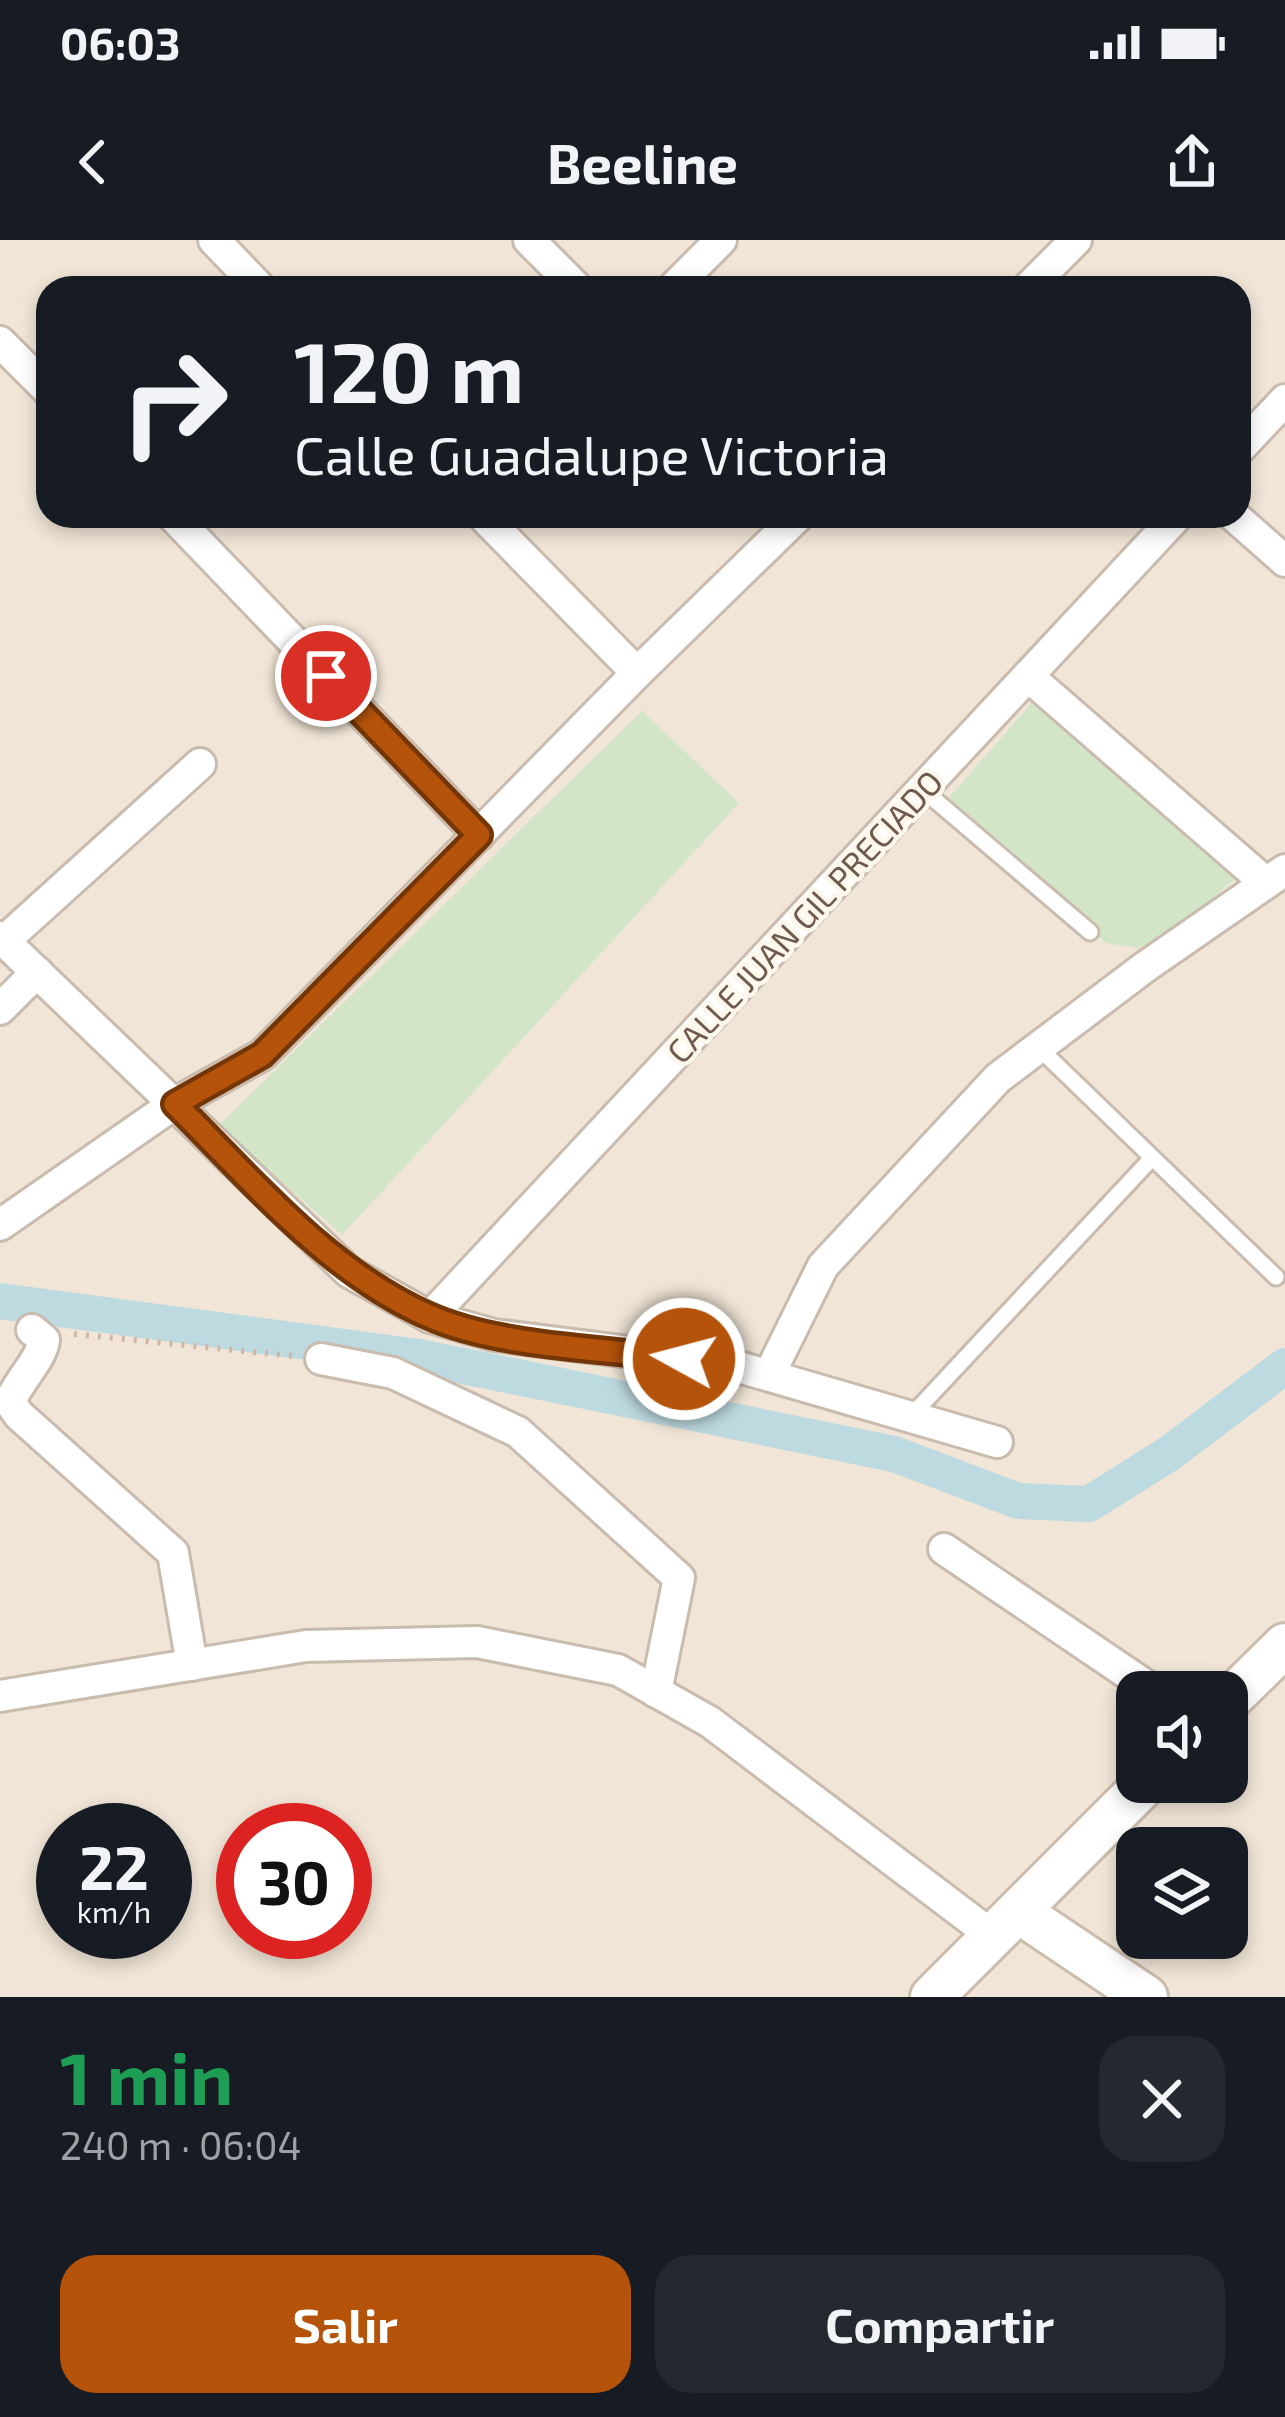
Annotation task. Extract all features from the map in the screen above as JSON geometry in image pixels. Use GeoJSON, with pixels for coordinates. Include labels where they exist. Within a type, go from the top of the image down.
{"type":"FeatureCollection","features":[{"type":"Feature","properties":{"kind":"street"},"geometry":{"type":"LineString","coordinates":[[214,240],[248,276]]}},
{"type":"Feature","properties":{"kind":"street"},"geometry":{"type":"LineString","coordinates":[[529,240],[565,276]]}},
{"type":"Feature","properties":{"kind":"street"},"geometry":{"type":"LineString","coordinates":[[685,276],[721,240]]}},
{"type":"Feature","properties":{"kind":"street"},"geometry":{"type":"LineString","coordinates":[[1040,276],[1076,240]]}},
{"type":"Feature","properties":{"kind":"street"},"geometry":{"type":"LineString","coordinates":[[0,342],[36,378]]}},
{"type":"Feature","properties":{"kind":"street"},"geometry":{"type":"LineString","coordinates":[[1251,436],[1285,400]]}},
{"type":"Feature","properties":{"kind":"street"},"geometry":{"type":"LineString","coordinates":[[185,528],[479,835]]}},
{"type":"Feature","properties":{"kind":"street"},"geometry":{"type":"LineString","coordinates":[[495,528],[637,673]]}},
{"type":"Feature","properties":{"kind":"street"},"geometry":{"type":"LineString","coordinates":[[0,1225],[175,1104],[262,1055],[786,528]]}},
{"type":"Feature","properties":{"kind":"street","name":"CALLE JUAN GIL PRECIADO"},"geometry":{"type":"LineString","coordinates":[[430,1317],[1166,528]]}},
{"type":"Feature","properties":{"kind":"street"},"geometry":{"type":"LineString","coordinates":[[1248,528],[1285,561]]}},
{"type":"Feature","properties":{"kind":"street"},"geometry":{"type":"LineString","coordinates":[[769,1376],[823,1266],[998,1078],[1145,967],[1276,877],[1028,676]]}},
{"type":"Feature","properties":{"kind":"street"},"geometry":{"type":"LineString","coordinates":[[200,764],[2,939],[349,1272],[430,1317],[494,1335],[732,1365],[997,1442]]}},
{"type":"Feature","properties":{"kind":"street"},"geometry":{"type":"LineString","coordinates":[[0,1010],[37,972]]}},
{"type":"Feature","properties":{"kind":"street"},"geometry":{"type":"LineString","coordinates":[[38,1340],[10,1402],[173,1553],[192,1665]]}},
{"type":"Feature","properties":{"kind":"street"},"geometry":{"type":"LineString","coordinates":[[321,1359],[393,1373],[518,1432],[680,1578],[656,1692]]}},
{"type":"Feature","properties":{"kind":"street"},"geometry":{"type":"LineString","coordinates":[[944,1549],[1124,1671]]}},
{"type":"Feature","properties":{"kind":"street"},"geometry":{"type":"LineString","coordinates":[[0,1696],[306,1646],[477,1642],[618,1670],[710,1721],[1006,1924],[1146,1997]]}},
{"type":"Feature","properties":{"kind":"street"},"geometry":{"type":"LineString","coordinates":[[1248,1681],[1285,1645]]}},
{"type":"Feature","properties":{"kind":"street"},"geometry":{"type":"LineString","coordinates":[[932,1997],[1126,1803]]}},
{"type":"Feature","properties":{"kind":"lane"},"geometry":{"type":"LineString","coordinates":[[922,789],[1090,932]]}},
{"type":"Feature","properties":{"kind":"lane"},"geometry":{"type":"LineString","coordinates":[[1038,1047],[1276,1277]]}},
{"type":"Feature","properties":{"kind":"lane"},"geometry":{"type":"LineString","coordinates":[[911,1416],[1151,1159]]}},
{"type":"Feature","properties":{"kind":"path"},"geometry":{"type":"LineString","coordinates":[[38,1340],[321,1359]]}},
{"type":"Feature","properties":{"kind":"shaded area"},"geometry":{"type":"Polygon","coordinates":[[[0,240],[1285,240],[1285,1997],[0,1997],[0,240]]]}},
{"type":"Feature","properties":{"kind":"green space"},"geometry":{"type":"Polygon","coordinates":[[[1037,697],[1241,873],[1168,938],[1137,948],[1106,943],[946,801],[1037,697]]]}},
{"type":"Feature","properties":{"kind":"green space"},"geometry":{"type":"Polygon","coordinates":[[[642,711],[739,803],[342,1235],[218,1126],[642,711]]]}},
{"type":"Feature","properties":{"kind":"waterway"},"geometry":{"type":"LineString","coordinates":[[0,1301],[419,1357],[894,1454],[1018,1501],[1089,1504],[1170,1453],[1285,1366]]}},
{"type":"Feature","properties":{"kind":"route"},"geometry":{"type":"LineString","coordinates":[[326,676],[479,835],[262,1055],[175,1104],[349,1272],[430,1317],[494,1335],[684,1359]]}}]}
